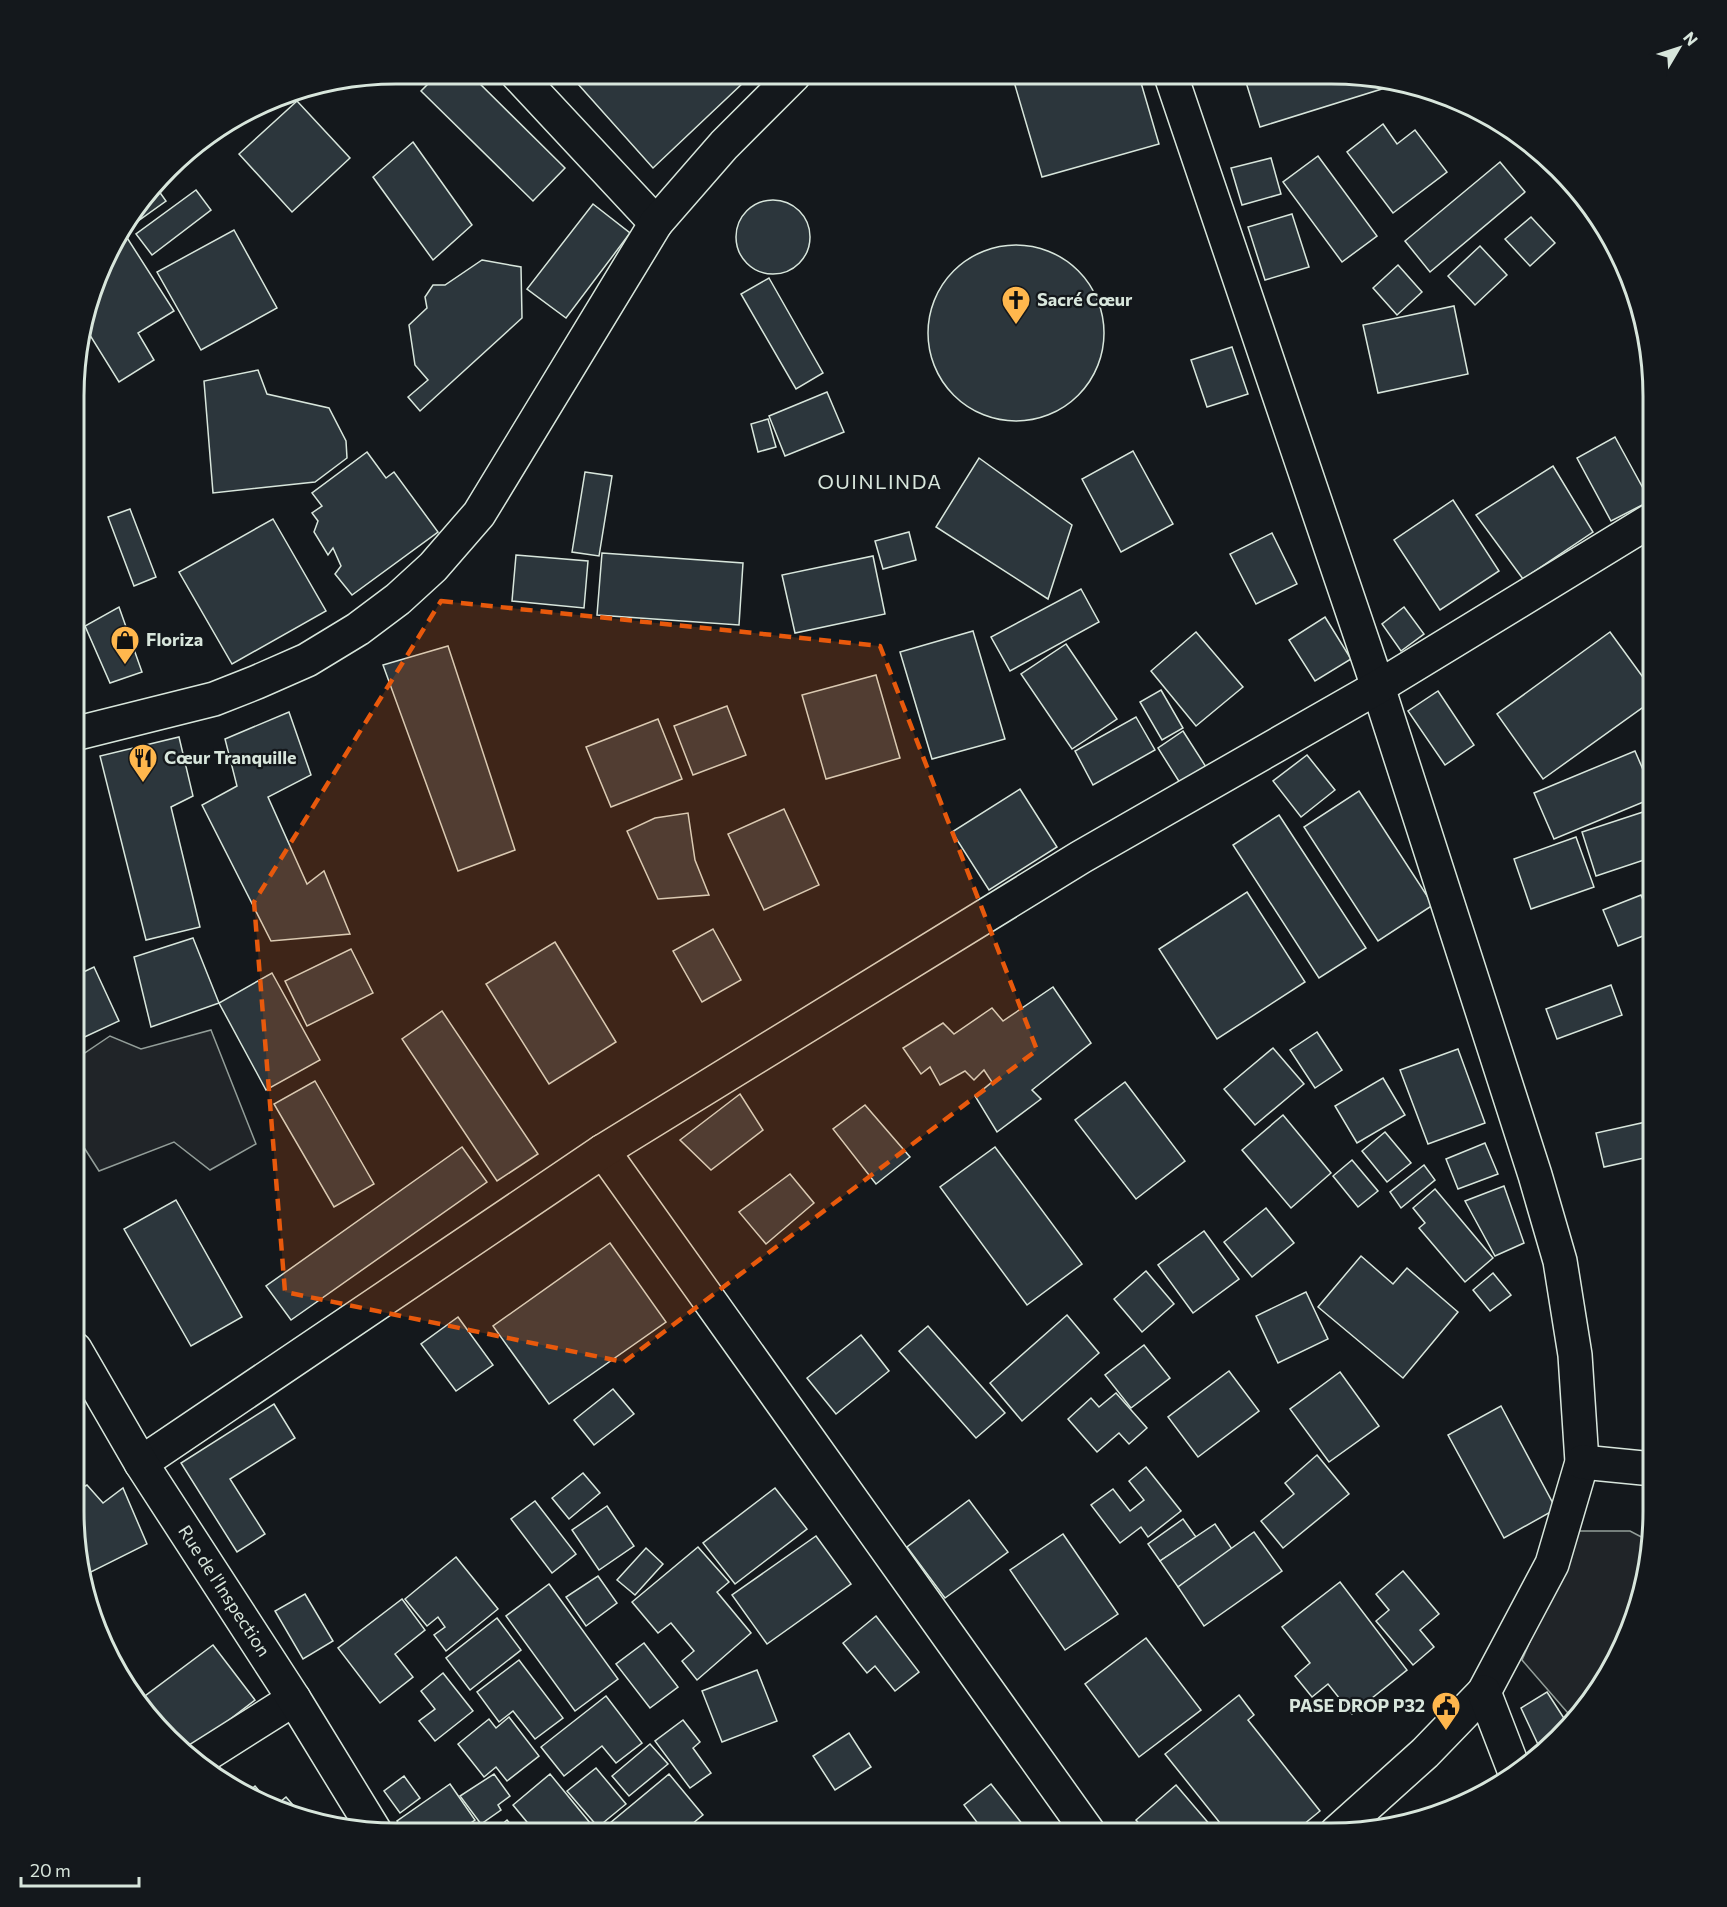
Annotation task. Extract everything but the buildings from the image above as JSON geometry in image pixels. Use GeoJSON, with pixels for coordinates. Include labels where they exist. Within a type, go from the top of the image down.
{"type":"FeatureCollection","features":[{"type":"Feature","properties":{"kind":"street"},"geometry":{"type":"LineString","coordinates":[[526,84],[656,223]]}},
{"type":"Feature","properties":{"kind":"street"},"geometry":{"type":"LineString","coordinates":[[84,732],[214,699],[257,682],[307,660],[358,629],[398,599],[432,567],[478,514],[656,223],[724,145],[785,84]]}},
{"type":"Feature","properties":{"kind":"street"},"geometry":{"type":"LineString","coordinates":[[1174,84],[1378,687],[1528,1152],[1560,1261],[1575,1355],[1582,1462],[1552,1564],[1484,1692],[1425,1753],[1348,1822]]}},
{"type":"Feature","properties":{"kind":"street"},"geometry":{"type":"LineString","coordinates":[[141,1463],[603,1151],[1081,857],[1378,687],[1643,525]]}},
{"type":"Feature","properties":{"kind":"street"},"geometry":{"type":"LineString","coordinates":[[603,1151],[1082,1823]]}},
{"type":"Feature","properties":{"kind":"street","name":"Rue de l'Inspection"},"geometry":{"type":"LineString","coordinates":[[84,1365],[141,1463],[294,1699],[369,1821]]}},
{"type":"Feature","properties":{"kind":"street"},"geometry":{"type":"LineString","coordinates":[[1582,1462],[1643,1468]]}},
{"type":"Feature","properties":{"kind":"street"},"geometry":{"type":"LineString","coordinates":[[1484,1692],[1512,1765]]}},
{"type":"Feature","properties":{"kind":"street"},"geometry":{"type":"LineString","coordinates":[[203,1757],[294,1699]]}},
{"type":"Feature","properties":{"kind":"highlighted area"},"geometry":{"type":"Polygon","coordinates":[[[441,601],[880,646],[1037,1050],[624,1362],[285,1292],[254,902],[441,601]]]}},
{"type":"Feature","properties":{"kind":"shaded area"},"geometry":{"type":"Polygon","coordinates":[[[211,1030],[256,1144],[210,1170],[174,1142],[99,1171],[84,1148],[84,1054],[110,1036],[141,1049],[211,1030]]]}},
{"type":"Feature","properties":{"kind":"shaded area"},"geometry":{"type":"Polygon","coordinates":[[[1578,1531],[1630,1531],[1641,1537],[1637,1572],[1619,1631],[1601,1667],[1569,1714],[1522,1660],[1578,1531]]]}},
{"type":"Feature","properties":{"kind":"place","name":"Sacré Cœur"},"geometry":{"type":"Point","coordinates":[1016,326]}},
{"type":"Feature","properties":{"kind":"place","name":"Floriza"},"geometry":{"type":"Point","coordinates":[125,666]}},
{"type":"Feature","properties":{"kind":"place","name":"Cœur Tranquille"},"geometry":{"type":"Point","coordinates":[143,784]}},
{"type":"Feature","properties":{"kind":"place","name":"PASE DROP P32"},"geometry":{"type":"Point","coordinates":[1446,1732]}},
{"type":"Feature","properties":{"kind":"district","name":"OUINLINDA"},"geometry":{"type":"Point","coordinates":[880,482]}}]}
